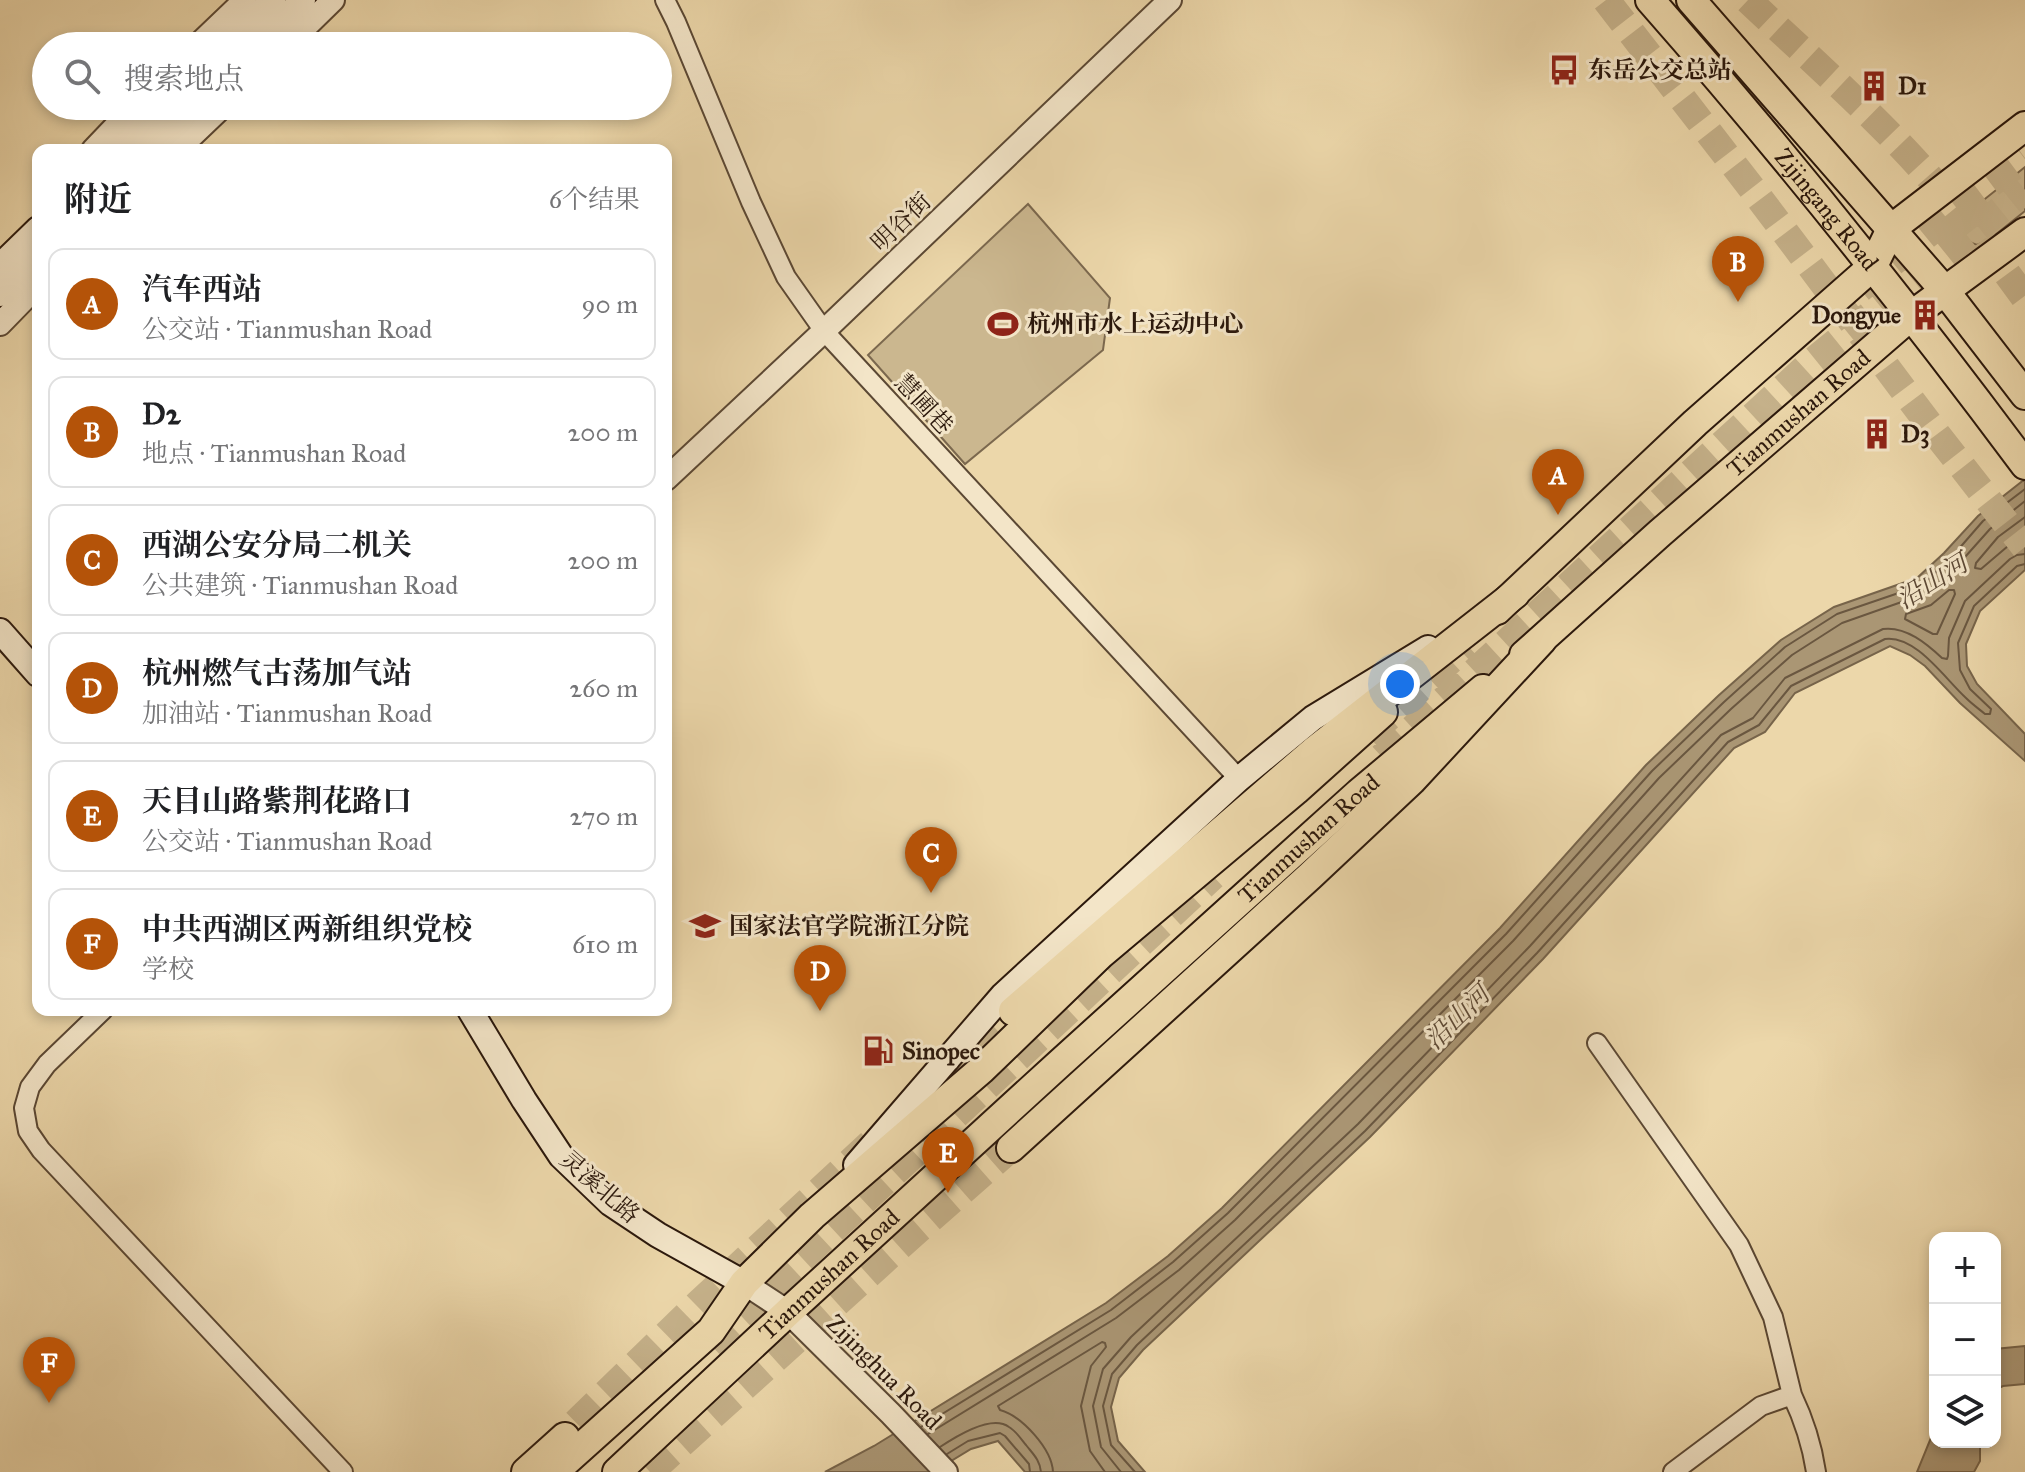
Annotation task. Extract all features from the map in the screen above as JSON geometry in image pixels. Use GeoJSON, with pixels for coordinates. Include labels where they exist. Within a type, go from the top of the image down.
{"type":"FeatureCollection","features":[{"type":"Feature","properties":{"kind":"main road"},"geometry":{"type":"LineString","coordinates":[[240,32],[273,0]]}},
{"type":"Feature","properties":{"kind":"main road"},"geometry":{"type":"LineString","coordinates":[[270,32],[303,0]]}},
{"type":"Feature","properties":{"kind":"main road","name":"Zijingang Road"},"geometry":{"type":"LineString","coordinates":[[1650,0],[1873,266],[2025,464]]}},
{"type":"Feature","properties":{"kind":"main road","name":"Zijingang Road"},"geometry":{"type":"LineString","coordinates":[[1691,0],[1945,291],[2025,395]]}},
{"type":"Feature","properties":{"kind":"main road"},"geometry":{"type":"LineString","coordinates":[[125,144],[150,120]]}},
{"type":"Feature","properties":{"kind":"main road"},"geometry":{"type":"LineString","coordinates":[[154,144],[179,120]]}},
{"type":"Feature","properties":{"kind":"main road","name":"Tianmushan Road"},"geometry":{"type":"LineString","coordinates":[[554,1472],[711,1331],[744,1283],[812,1216],[981,1070],[1101,954],[1296,790],[1515,594],[1695,423],[1873,266],[1891,229],[2025,126]]}},
{"type":"Feature","properties":{"kind":"main road","name":"Tianmushan Road"},"geometry":{"type":"LineString","coordinates":[[617,1472],[788,1312],[1359,793],[1542,640],[1660,533],[1912,315],[2025,232]]}},
{"type":"Feature","properties":{"kind":"main road"},"geometry":{"type":"LineString","coordinates":[[0,266],[32,235]]}},
{"type":"Feature","properties":{"kind":"main road"},"geometry":{"type":"LineString","coordinates":[[0,294],[32,262]]}},
{"type":"Feature","properties":{"kind":"main road"},"geometry":{"type":"LineString","coordinates":[[1013,1011],[1314,751],[1515,594]]}},
{"type":"Feature","properties":{"kind":"main road","name":"Tianmushan Road"},"geometry":{"type":"LineString","coordinates":[[812,1216],[1003,995],[1239,779],[1313,718],[1515,594]]}},
{"type":"Feature","properties":{"kind":"main road"},"geometry":{"type":"LineString","coordinates":[[0,631],[32,667]]}},
{"type":"Feature","properties":{"kind":"main road"},"geometry":{"type":"LineString","coordinates":[[1011,1148],[1401,791],[1542,640]]}},
{"type":"Feature","properties":{"kind":"main road","name":"灵溪北路"},"geometry":{"type":"LineString","coordinates":[[474,1016],[561,1156],[610,1203],[658,1235],[744,1283]]}},
{"type":"Feature","properties":{"kind":"main road"},"geometry":{"type":"LineString","coordinates":[[526,1472],[693,1322],[744,1283]]}},
{"type":"Feature","properties":{"kind":"street"},"geometry":{"type":"LineString","coordinates":[[212,32],[245,0]]}},
{"type":"Feature","properties":{"kind":"street"},"geometry":{"type":"LineString","coordinates":[[300,32],[333,0]]}},
{"type":"Feature","properties":{"kind":"street","name":"慧圃巷"},"geometry":{"type":"LineString","coordinates":[[665,0],[786,277],[824,331],[1239,779]]}},
{"type":"Feature","properties":{"kind":"street","name":"明谷街"},"geometry":{"type":"LineString","coordinates":[[672,473],[1170,0]]}},
{"type":"Feature","properties":{"kind":"street"},"geometry":{"type":"LineString","coordinates":[[99,144],[122,120]]}},
{"type":"Feature","properties":{"kind":"street"},"geometry":{"type":"LineString","coordinates":[[189,144],[210,120]]}},
{"type":"Feature","properties":{"kind":"street"},"geometry":{"type":"LineString","coordinates":[[0,260],[32,222]]}},
{"type":"Feature","properties":{"kind":"street"},"geometry":{"type":"LineString","coordinates":[[0,324],[32,291]]}},
{"type":"Feature","properties":{"kind":"street"},"geometry":{"type":"LineString","coordinates":[[97,1016],[47,1064],[30,1087],[24,1108],[28,1131],[41,1150],[343,1472]]}},
{"type":"Feature","properties":{"kind":"street"},"geometry":{"type":"LineString","coordinates":[[1597,1043],[1739,1245],[1773,1317],[1792,1395],[1813,1451],[1816,1472]]}},
{"type":"Feature","properties":{"kind":"street","name":"Zijinghua Road"},"geometry":{"type":"LineString","coordinates":[[744,1283],[788,1312],[946,1472]]}},
{"type":"Feature","properties":{"kind":"street"},"geometry":{"type":"LineString","coordinates":[[1673,1472],[1761,1406],[1792,1395]]}},
{"type":"Feature","properties":{"kind":"shaded area"},"geometry":{"type":"Polygon","coordinates":[[[2025,167],[2025,211],[1990,239],[1977,245],[1966,239],[1956,222],[2025,167]]]}},
{"type":"Feature","properties":{"kind":"shaded area","name":"杭州市水上运动中心"},"geometry":{"type":"Polygon","coordinates":[[[1028,204],[1110,298],[1103,350],[965,464],[868,355],[1028,204]]]}},
{"type":"Feature","properties":{"kind":"water","name":"沿山河"},"geometry":{"type":"Polygon","coordinates":[[[2025,479],[2025,570],[1980,611],[1966,644],[1967,666],[1977,684],[2025,734],[2025,761],[1960,703],[1925,666],[1890,646],[1795,693],[1765,732],[1734,748],[1543,959],[1370,1137],[1143,1350],[1119,1378],[1111,1407],[1118,1441],[1145,1472],[1025,1472],[998,1441],[971,1449],[933,1472],[825,1472],[874,1446],[1106,1303],[1168,1256],[1222,1208],[1500,928],[1646,765],[1718,696],[1781,640],[1834,607],[1917,578],[1978,516],[2025,479]]]}},
{"type":"Feature","properties":{"kind":"water"},"geometry":{"type":"Polygon","coordinates":[[[2025,1346],[2025,1384],[2001,1387],[2001,1348],[2025,1346]]]}},
{"type":"Feature","properties":{"kind":"water"},"geometry":{"type":"Polygon","coordinates":[[[1929,1443],[1929,1448],[1980,1448],[1980,1461],[1974,1472],[1917,1472],[1929,1443]]]}},
{"type":"Feature","properties":{"kind":"tunnel"},"geometry":{"type":"LineString","coordinates":[[1606,0],[2025,547]]}},
{"type":"Feature","properties":{"kind":"tunnel"},"geometry":{"type":"LineString","coordinates":[[1748,0],[1910,155],[2025,298]]}},
{"type":"Feature","properties":{"kind":"tunnel"},"geometry":{"type":"LineString","coordinates":[[1860,289],[2025,158]]}},
{"type":"Feature","properties":{"kind":"tunnel"},"geometry":{"type":"LineString","coordinates":[[1382,757],[1813,361],[2025,190]]}},
{"type":"Feature","properties":{"kind":"tunnel"},"geometry":{"type":"LineString","coordinates":[[1368,736],[1467,645]]}},
{"type":"Feature","properties":{"kind":"tunnel"},"geometry":{"type":"LineString","coordinates":[[710,1344],[1213,876]]}},
{"type":"Feature","properties":{"kind":"tunnel"},"geometry":{"type":"LineString","coordinates":[[944,1076],[1013,1011]]}},
{"type":"Feature","properties":{"kind":"tunnel"},"geometry":{"type":"LineString","coordinates":[[546,1452],[698,1304],[872,1142]]}},
{"type":"Feature","properties":{"kind":"tunnel"},"geometry":{"type":"LineString","coordinates":[[650,1472],[1011,1148]]}},
{"type":"Feature","properties":{"kind":"place","name":"东岳公交总站"},"geometry":{"type":"Point","coordinates":[1564,70]}},
{"type":"Feature","properties":{"kind":"place","name":"D1"},"geometry":{"type":"Point","coordinates":[1874,86]}},
{"type":"Feature","properties":{"kind":"place","name":"D2"},"geometry":{"type":"Point","coordinates":[1738,302]}},
{"type":"Feature","properties":{"kind":"place","name":"Dongyue"},"geometry":{"type":"Point","coordinates":[1925,315]}},
{"type":"Feature","properties":{"kind":"place","name":"杭州市水上运动中心"},"geometry":{"type":"Point","coordinates":[1003,324]}},
{"type":"Feature","properties":{"kind":"place","name":"D3"},"geometry":{"type":"Point","coordinates":[1877,434]}},
{"type":"Feature","properties":{"kind":"place","name":"汽车西站"},"geometry":{"type":"Point","coordinates":[1558,515]}},
{"type":"Feature","properties":{"kind":"place","name":"西湖公安分局二机关"},"geometry":{"type":"Point","coordinates":[931,893]}},
{"type":"Feature","properties":{"kind":"place","name":"国家法官学院浙江分院"},"geometry":{"type":"Point","coordinates":[705,926]}},
{"type":"Feature","properties":{"kind":"place","name":"杭州燃气古荡加气站"},"geometry":{"type":"Point","coordinates":[820,1011]}},
{"type":"Feature","properties":{"kind":"place","name":"Sinopec"},"geometry":{"type":"Point","coordinates":[878,1051]}},
{"type":"Feature","properties":{"kind":"place","name":"天目山路紫荆花路口"},"geometry":{"type":"Point","coordinates":[948,1193]}},
{"type":"Feature","properties":{"kind":"place","name":"中共西湖区两新组织党校"},"geometry":{"type":"Point","coordinates":[49,1403]}}]}
